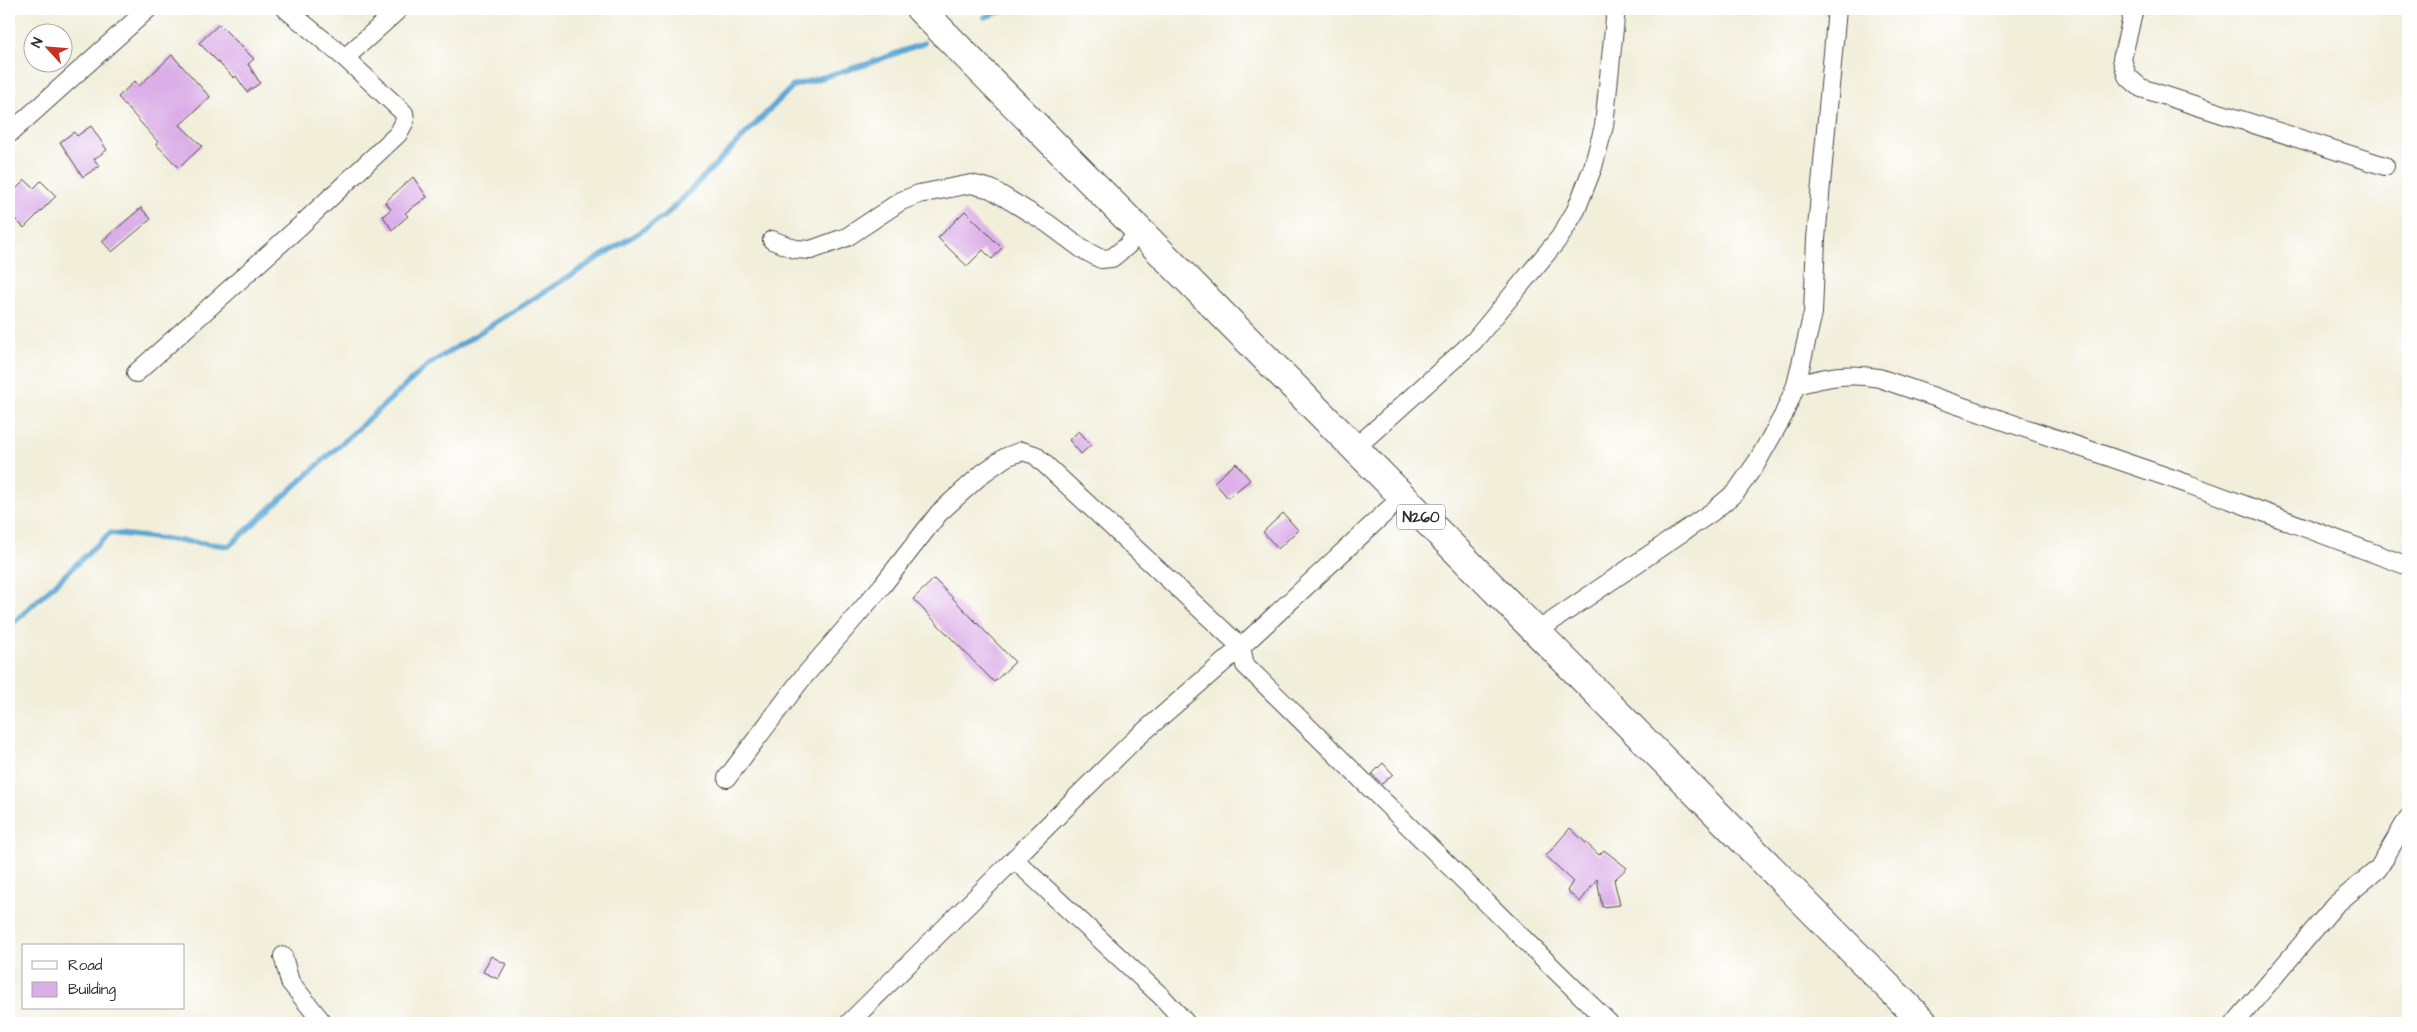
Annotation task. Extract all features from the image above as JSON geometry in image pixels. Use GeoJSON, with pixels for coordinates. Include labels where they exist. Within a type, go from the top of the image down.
{"type":"FeatureCollection","features":[{"type":"Feature","properties":{"kind":"main road","name":"N260"},"geometry":{"type":"LineString","coordinates":[[920,9],[1924,1023]]}},
{"type":"Feature","properties":{"kind":"street"},"geometry":{"type":"LineString","coordinates":[[9,134],[148,9]]}},
{"type":"Feature","properties":{"kind":"street"},"geometry":{"type":"LineString","coordinates":[[136,373],[300,226],[398,134],[405,121],[404,113],[345,58],[286,9]]}},
{"type":"Feature","properties":{"kind":"street"},"geometry":{"type":"LineString","coordinates":[[345,58],[398,9]]}},
{"type":"Feature","properties":{"kind":"street"},"geometry":{"type":"LineString","coordinates":[[1354,449],[1474,341],[1560,237],[1576,210],[1593,167],[1604,126],[1616,9]]}},
{"type":"Feature","properties":{"kind":"street"},"geometry":{"type":"LineString","coordinates":[[1536,632],[1712,512],[1736,492],[1757,462],[1783,416],[1796,385],[1813,313],[1816,231],[1837,9]]}},
{"type":"Feature","properties":{"kind":"street"},"geometry":{"type":"LineString","coordinates":[[2134,9],[2122,58],[2127,76],[2141,88],[2385,166]]}},
{"type":"Feature","properties":{"kind":"street"},"geometry":{"type":"LineString","coordinates":[[772,240],[796,250],[811,250],[847,237],[901,202],[920,194],[971,184],[991,189],[1101,259],[1112,258],[1127,246],[1139,231]]}},
{"type":"Feature","properties":{"kind":"street"},"geometry":{"type":"LineString","coordinates":[[1796,385],[1835,375],[1856,373],[1879,378],[2188,484],[2408,566]]}},
{"type":"Feature","properties":{"kind":"street"},"geometry":{"type":"LineString","coordinates":[[727,778],[800,681],[882,586],[939,513],[983,473],[1006,457],[1022,451],[1035,455],[1241,647],[1245,665],[1610,1023]]}},
{"type":"Feature","properties":{"kind":"street"},"geometry":{"type":"LineString","coordinates":[[849,1023],[1132,742],[1241,647],[1402,497]]}},
{"type":"Feature","properties":{"kind":"street"},"geometry":{"type":"LineString","coordinates":[[2236,1023],[2335,905],[2378,869],[2408,818]]}},
{"type":"Feature","properties":{"kind":"street"},"geometry":{"type":"LineString","coordinates":[[1015,860],[1162,997],[1186,1023]]}},
{"type":"Feature","properties":{"kind":"street"},"geometry":{"type":"LineString","coordinates":[[283,956],[290,982],[323,1023]]}},
{"type":"Feature","properties":{"kind":"building"},"geometry":{"type":"Polygon","coordinates":[[[219,24],[254,59],[248,64],[260,83],[247,92],[236,76],[234,78],[199,43],[219,24]]]}},
{"type":"Feature","properties":{"kind":"building"},"geometry":{"type":"Polygon","coordinates":[[[172,55],[210,97],[180,125],[202,146],[179,168],[156,144],[158,142],[118,97],[135,81],[139,86],[172,55]]]}},
{"type":"Feature","properties":{"kind":"building"},"geometry":{"type":"Polygon","coordinates":[[[91,126],[107,150],[94,159],[99,166],[83,177],[60,142],[74,132],[77,136],[91,126]]]}},
{"type":"Feature","properties":{"kind":"building"},"geometry":{"type":"Polygon","coordinates":[[[413,177],[427,197],[405,213],[408,216],[392,230],[383,216],[391,209],[385,202],[413,177]]]}},
{"type":"Feature","properties":{"kind":"building"},"geometry":{"type":"Polygon","coordinates":[[[25,180],[34,188],[41,181],[56,196],[24,228],[9,213],[16,204],[9,196],[25,180]]]}},
{"type":"Feature","properties":{"kind":"building"},"geometry":{"type":"Polygon","coordinates":[[[141,208],[151,219],[112,252],[102,241],[141,208]]]}},
{"type":"Feature","properties":{"kind":"building"},"geometry":{"type":"Polygon","coordinates":[[[965,211],[1002,248],[992,259],[983,250],[967,266],[938,238],[965,211]]]}},
{"type":"Feature","properties":{"kind":"building"},"geometry":{"type":"Polygon","coordinates":[[[1079,431],[1091,445],[1081,454],[1069,440],[1079,431]]]}},
{"type":"Feature","properties":{"kind":"building"},"geometry":{"type":"Polygon","coordinates":[[[1236,463],[1250,480],[1228,498],[1214,482],[1236,463]]]}},
{"type":"Feature","properties":{"kind":"building"},"geometry":{"type":"Polygon","coordinates":[[[1283,513],[1298,530],[1278,549],[1263,532],[1283,513]]]}},
{"type":"Feature","properties":{"kind":"building"},"geometry":{"type":"Polygon","coordinates":[[[934,579],[1015,662],[994,682],[913,599],[934,579]]]}},
{"type":"Feature","properties":{"kind":"building"},"geometry":{"type":"Polygon","coordinates":[[[1383,763],[1393,774],[1382,784],[1372,774],[1383,763]]]}},
{"type":"Feature","properties":{"kind":"building"},"geometry":{"type":"Polygon","coordinates":[[[1570,828],[1599,855],[1604,850],[1627,868],[1614,880],[1620,905],[1602,907],[1597,879],[1580,902],[1567,891],[1573,881],[1546,856],[1570,828]]]}},
{"type":"Feature","properties":{"kind":"building"},"geometry":{"type":"Polygon","coordinates":[[[491,956],[506,964],[498,979],[483,972],[491,956]]]}},
{"type":"Feature","properties":{"kind":"waterway"},"geometry":{"type":"LineString","coordinates":[[985,17],[1008,9]]}},
{"type":"Feature","properties":{"kind":"waterway"},"geometry":{"type":"LineString","coordinates":[[9,627],[110,533],[229,546],[428,365],[665,216],[793,86],[867,64],[924,43]]}}]}
